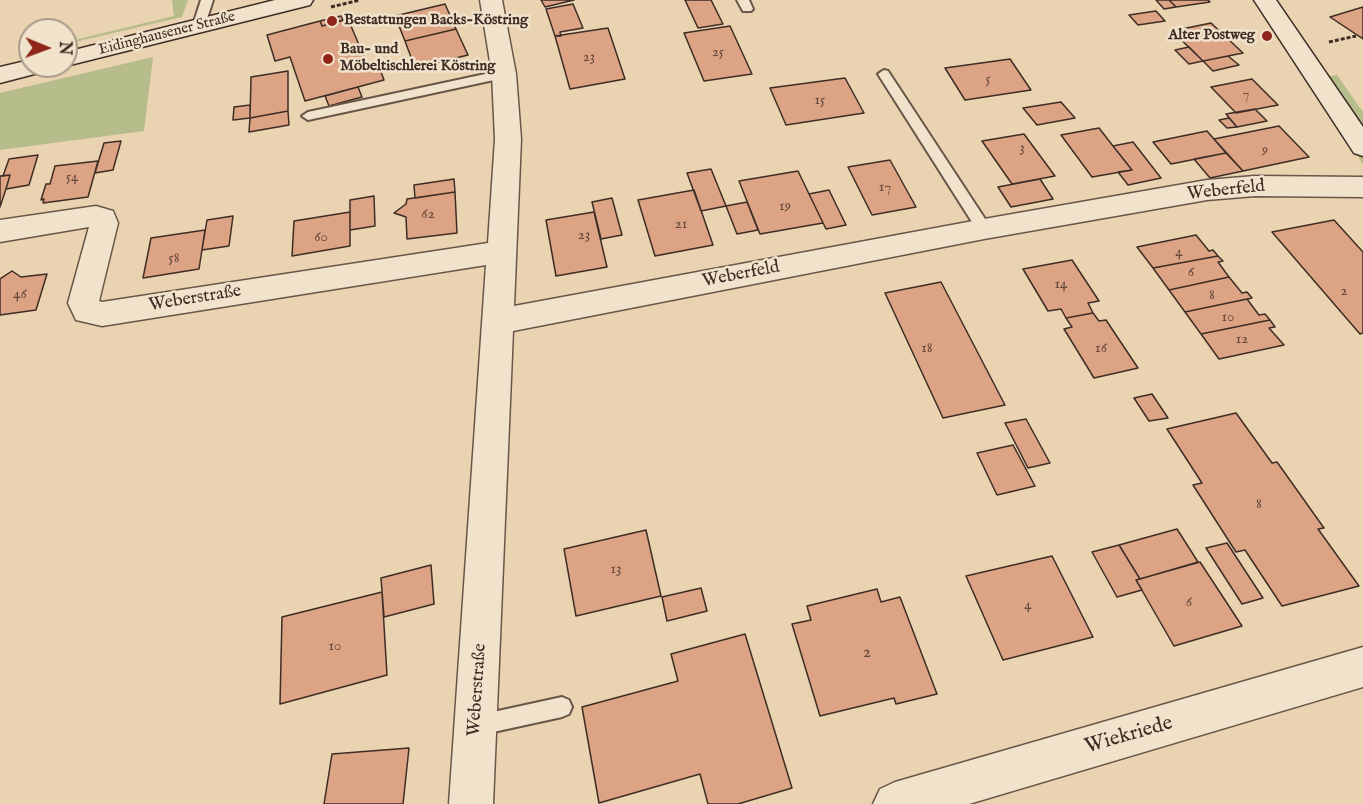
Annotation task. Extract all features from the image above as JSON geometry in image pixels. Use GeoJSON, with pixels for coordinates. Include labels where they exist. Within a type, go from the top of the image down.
{"type":"FeatureCollection","features":[{"type":"Feature","properties":{"kind":"street","name":"Eidinghausener Straße"},"geometry":{"type":"LineString","coordinates":[[78,56],[302,0]]}},
{"type":"Feature","properties":{"kind":"street","name":"Weberstraße"},"geometry":{"type":"LineString","coordinates":[[471,804],[508,139],[504,74],[492,0]]}},
{"type":"Feature","properties":{"kind":"street"},"geometry":{"type":"LineString","coordinates":[[1265,0],[1363,147]]}},
{"type":"Feature","properties":{"kind":"street"},"geometry":{"type":"LineString","coordinates":[[0,75],[18,71]]}},
{"type":"Feature","properties":{"kind":"street","name":"Weberfeld"},"geometry":{"type":"LineString","coordinates":[[499,321],[984,229],[1207,190],[1255,186],[1363,187]]}},
{"type":"Feature","properties":{"kind":"street","name":"Weberstraße"},"geometry":{"type":"LineString","coordinates":[[0,231],[96,216],[103,218],[104,223],[83,303],[87,311],[102,314],[502,252]]}},
{"type":"Feature","properties":{"kind":"street","name":"Wiekriede"},"geometry":{"type":"LineString","coordinates":[[894,804],[1363,667]]}},
{"type":"Feature","properties":{"kind":"lane"},"geometry":{"type":"LineString","coordinates":[[199,26],[207,0]]}},
{"type":"Feature","properties":{"kind":"lane"},"geometry":{"type":"LineString","coordinates":[[308,116],[504,74]]}},
{"type":"Feature","properties":{"kind":"lane"},"geometry":{"type":"LineString","coordinates":[[884,74],[984,229]]}},
{"type":"Feature","properties":{"kind":"lane"},"geometry":{"type":"LineString","coordinates":[[475,726],[562,707]]}},
{"type":"Feature","properties":{"kind":"green space"},"geometry":{"type":"Polygon","coordinates":[[[172,0],[188,0],[182,17],[78,41],[78,39],[174,16],[172,0]]]}},
{"type":"Feature","properties":{"kind":"green space"},"geometry":{"type":"Polygon","coordinates":[[[153,57],[144,131],[0,150],[0,93],[64,78],[78,78],[78,75],[153,57]]]}},
{"type":"Feature","properties":{"kind":"green space"},"geometry":{"type":"Polygon","coordinates":[[[1337,75],[1363,112],[1363,165],[1314,79],[1337,75]]]}},
{"type":"Feature","properties":{"kind":"building"},"geometry":{"type":"Polygon","coordinates":[[[541,0],[574,0],[545,7],[541,0]]]}},
{"type":"Feature","properties":{"kind":"building"},"geometry":{"type":"Polygon","coordinates":[[[685,0],[711,0],[723,24],[698,28],[685,0]]]}},
{"type":"Feature","properties":{"kind":"building"},"geometry":{"type":"Polygon","coordinates":[[[1156,0],[1169,0],[1176,7],[1164,9],[1156,0]]]}},
{"type":"Feature","properties":{"kind":"building"},"geometry":{"type":"Polygon","coordinates":[[[1169,0],[1208,0],[1210,2],[1176,7],[1169,0]]]}},
{"type":"Feature","properties":{"kind":"building"},"geometry":{"type":"Polygon","coordinates":[[[445,4],[456,29],[405,41],[395,16],[445,4]]]}},
{"type":"Feature","properties":{"kind":"building"},"geometry":{"type":"Polygon","coordinates":[[[573,4],[583,28],[560,32],[561,36],[555,36],[546,9],[573,4]]]}},
{"type":"Feature","properties":{"kind":"building"},"geometry":{"type":"Polygon","coordinates":[[[1363,7],[1363,39],[1330,17],[1363,7]]]}},
{"type":"Feature","properties":{"kind":"building"},"geometry":{"type":"Polygon","coordinates":[[[1156,11],[1165,21],[1138,25],[1129,15],[1156,11]]]}},
{"type":"Feature","properties":{"kind":"building","name":"Bestattungen Backs-Köstring"},"geometry":{"type":"Polygon","coordinates":[[[341,16],[343,20],[322,26],[320,21],[341,16]]]}},
{"type":"Feature","properties":{"kind":"building","name":"Bau- und Möbeltischlerei Köstring"},"geometry":{"type":"Polygon","coordinates":[[[348,19],[368,66],[378,64],[384,80],[305,101],[290,57],[275,61],[267,35],[320,21],[322,26],[348,19]]]}},
{"type":"Feature","properties":{"kind":"building"},"geometry":{"type":"Polygon","coordinates":[[[1211,23],[1243,53],[1203,61],[1172,31],[1211,23]]]}},
{"type":"Feature","properties":{"kind":"building"},"geometry":{"type":"Polygon","coordinates":[[[730,26],[752,74],[704,81],[684,33],[730,26]]]}},
{"type":"Feature","properties":{"kind":"building"},"geometry":{"type":"Polygon","coordinates":[[[608,28],[625,79],[570,89],[555,36],[608,28]]]}},
{"type":"Feature","properties":{"kind":"building"},"geometry":{"type":"Polygon","coordinates":[[[456,29],[468,55],[415,68],[405,41],[456,29]]]}},
{"type":"Feature","properties":{"kind":"building"},"geometry":{"type":"Polygon","coordinates":[[[1189,47],[1203,61],[1189,64],[1175,50],[1189,47]]]}},
{"type":"Feature","properties":{"kind":"building"},"geometry":{"type":"Polygon","coordinates":[[[1228,56],[1239,65],[1213,71],[1203,61],[1228,56]]]}},
{"type":"Feature","properties":{"kind":"building"},"geometry":{"type":"Polygon","coordinates":[[[1010,59],[1031,90],[965,100],[945,68],[1010,59]]]}},
{"type":"Feature","properties":{"kind":"building"},"geometry":{"type":"Polygon","coordinates":[[[288,71],[288,111],[250,118],[251,77],[288,71]]]}},
{"type":"Feature","properties":{"kind":"building"},"geometry":{"type":"Polygon","coordinates":[[[845,78],[864,113],[786,125],[770,88],[845,78]]]}},
{"type":"Feature","properties":{"kind":"building"},"geometry":{"type":"Polygon","coordinates":[[[1252,79],[1278,105],[1236,113],[1211,87],[1252,79]]]}},
{"type":"Feature","properties":{"kind":"building"},"geometry":{"type":"Polygon","coordinates":[[[358,87],[362,97],[329,106],[325,96],[358,87]]]}},
{"type":"Feature","properties":{"kind":"building"},"geometry":{"type":"Polygon","coordinates":[[[1061,102],[1075,118],[1037,125],[1023,108],[1061,102]]]}},
{"type":"Feature","properties":{"kind":"building"},"geometry":{"type":"Polygon","coordinates":[[[250,105],[250,118],[233,120],[234,107],[250,105]]]}},
{"type":"Feature","properties":{"kind":"building"},"geometry":{"type":"Polygon","coordinates":[[[1255,109],[1267,121],[1237,127],[1226,114],[1255,109]]]}},
{"type":"Feature","properties":{"kind":"building"},"geometry":{"type":"Polygon","coordinates":[[[288,111],[289,125],[249,132],[250,118],[288,111]]]}},
{"type":"Feature","properties":{"kind":"building"},"geometry":{"type":"Polygon","coordinates":[[[1229,118],[1237,127],[1227,128],[1219,120],[1229,118]]]}},
{"type":"Feature","properties":{"kind":"building"},"geometry":{"type":"Polygon","coordinates":[[[1279,126],[1309,157],[1243,171],[1214,139],[1279,126]]]}},
{"type":"Feature","properties":{"kind":"building"},"geometry":{"type":"Polygon","coordinates":[[[1099,128],[1132,170],[1092,177],[1061,135],[1099,128]]]}},
{"type":"Feature","properties":{"kind":"building"},"geometry":{"type":"Polygon","coordinates":[[[1207,131],[1226,153],[1171,164],[1153,142],[1207,131]]]}},
{"type":"Feature","properties":{"kind":"building"},"geometry":{"type":"Polygon","coordinates":[[[1024,134],[1055,176],[1012,184],[982,141],[1024,134]]]}},
{"type":"Feature","properties":{"kind":"building"},"geometry":{"type":"Polygon","coordinates":[[[121,141],[113,170],[95,173],[104,143],[121,141]]]}},
{"type":"Feature","properties":{"kind":"building"},"geometry":{"type":"Polygon","coordinates":[[[1133,142],[1161,178],[1128,185],[1118,172],[1132,170],[1113,146],[1133,142]]]}},
{"type":"Feature","properties":{"kind":"building"},"geometry":{"type":"Polygon","coordinates":[[[1226,153],[1243,171],[1210,178],[1194,159],[1226,153]]]}},
{"type":"Feature","properties":{"kind":"building"},"geometry":{"type":"Polygon","coordinates":[[[38,155],[29,185],[6,189],[10,175],[3,176],[9,159],[38,155]]]}},
{"type":"Feature","properties":{"kind":"building"},"geometry":{"type":"Polygon","coordinates":[[[890,160],[916,207],[872,215],[848,167],[890,160]]]}},
{"type":"Feature","properties":{"kind":"building"},"geometry":{"type":"Polygon","coordinates":[[[98,161],[88,197],[43,203],[44,199],[41,200],[46,184],[50,184],[55,166],[98,161]]]}},
{"type":"Feature","properties":{"kind":"building"},"geometry":{"type":"Polygon","coordinates":[[[711,169],[726,206],[701,211],[687,173],[711,169]]]}},
{"type":"Feature","properties":{"kind":"building"},"geometry":{"type":"Polygon","coordinates":[[[798,171],[823,223],[760,234],[739,181],[798,171]]]}},
{"type":"Feature","properties":{"kind":"building"},"geometry":{"type":"Polygon","coordinates":[[[10,175],[6,189],[0,207],[0,176],[10,175]]]}},
{"type":"Feature","properties":{"kind":"building"},"geometry":{"type":"Polygon","coordinates":[[[454,179],[455,192],[415,198],[414,185],[454,179]]]}},
{"type":"Feature","properties":{"kind":"building"},"geometry":{"type":"Polygon","coordinates":[[[1040,179],[1053,199],[1011,207],[998,187],[1040,179]]]}},
{"type":"Feature","properties":{"kind":"building"},"geometry":{"type":"Polygon","coordinates":[[[694,190],[713,245],[655,256],[638,200],[694,190]]]}},
{"type":"Feature","properties":{"kind":"building"},"geometry":{"type":"Polygon","coordinates":[[[829,190],[846,225],[826,229],[809,194],[829,190]]]}},
{"type":"Feature","properties":{"kind":"building"},"geometry":{"type":"Polygon","coordinates":[[[455,192],[457,233],[407,239],[406,217],[394,213],[406,204],[407,199],[455,192]]]}},
{"type":"Feature","properties":{"kind":"building"},"geometry":{"type":"Polygon","coordinates":[[[374,196],[375,226],[350,230],[350,200],[374,196]]]}},
{"type":"Feature","properties":{"kind":"building"},"geometry":{"type":"Polygon","coordinates":[[[612,198],[622,235],[601,239],[592,202],[612,198]]]}},
{"type":"Feature","properties":{"kind":"building"},"geometry":{"type":"Polygon","coordinates":[[[747,202],[758,230],[737,234],[726,206],[747,202]]]}},
{"type":"Feature","properties":{"kind":"building"},"geometry":{"type":"Polygon","coordinates":[[[350,212],[350,246],[292,256],[294,221],[350,212]]]}},
{"type":"Feature","properties":{"kind":"building"},"geometry":{"type":"Polygon","coordinates":[[[594,212],[607,267],[556,276],[546,220],[594,212]]]}},
{"type":"Feature","properties":{"kind":"building"},"geometry":{"type":"Polygon","coordinates":[[[233,216],[229,246],[202,250],[207,220],[233,216]]]}},
{"type":"Feature","properties":{"kind":"building"},"geometry":{"type":"Polygon","coordinates":[[[1334,220],[1363,252],[1363,333],[1360,334],[1272,232],[1334,220]]]}},
{"type":"Feature","properties":{"kind":"building"},"geometry":{"type":"Polygon","coordinates":[[[205,230],[199,269],[143,278],[151,238],[205,230]]]}},
{"type":"Feature","properties":{"kind":"building"},"geometry":{"type":"Polygon","coordinates":[[[1196,235],[1209,251],[1213,250],[1218,256],[1153,268],[1137,247],[1196,235]]]}},
{"type":"Feature","properties":{"kind":"building"},"geometry":{"type":"Polygon","coordinates":[[[1218,256],[1223,261],[1218,262],[1229,277],[1169,290],[1153,268],[1218,256]]]}},
{"type":"Feature","properties":{"kind":"building"},"geometry":{"type":"Polygon","coordinates":[[[1072,260],[1099,301],[1088,303],[1093,313],[1066,318],[1061,309],[1048,311],[1023,269],[1072,260]]]}},
{"type":"Feature","properties":{"kind":"building"},"geometry":{"type":"Polygon","coordinates":[[[12,271],[21,277],[47,274],[36,310],[0,315],[0,279],[12,271]]]}},
{"type":"Feature","properties":{"kind":"building"},"geometry":{"type":"Polygon","coordinates":[[[1229,277],[1242,293],[1247,292],[1252,298],[1185,312],[1169,290],[1229,277]]]}},
{"type":"Feature","properties":{"kind":"building"},"geometry":{"type":"Polygon","coordinates":[[[941,282],[1005,405],[943,418],[885,293],[941,282]]]}},
{"type":"Feature","properties":{"kind":"building"},"geometry":{"type":"Polygon","coordinates":[[[1247,299],[1259,315],[1265,314],[1270,320],[1201,334],[1185,312],[1247,299]]]}},
{"type":"Feature","properties":{"kind":"building"},"geometry":{"type":"Polygon","coordinates":[[[1093,313],[1099,321],[1106,320],[1138,368],[1094,378],[1064,329],[1072,327],[1066,318],[1093,313]]]}},
{"type":"Feature","properties":{"kind":"building"},"geometry":{"type":"Polygon","coordinates":[[[1270,320],[1275,327],[1269,328],[1284,345],[1219,359],[1201,334],[1270,320]]]}},
{"type":"Feature","properties":{"kind":"building"},"geometry":{"type":"Polygon","coordinates":[[[1152,394],[1168,418],[1149,421],[1134,398],[1152,394]]]}},
{"type":"Feature","properties":{"kind":"building"},"geometry":{"type":"Polygon","coordinates":[[[1236,413],[1272,463],[1277,462],[1324,528],[1318,529],[1359,586],[1282,606],[1245,550],[1236,552],[1193,485],[1202,483],[1167,429],[1236,413]]]}},
{"type":"Feature","properties":{"kind":"building"},"geometry":{"type":"Polygon","coordinates":[[[1026,419],[1050,463],[1028,468],[1005,423],[1026,419]]]}},
{"type":"Feature","properties":{"kind":"building"},"geometry":{"type":"Polygon","coordinates":[[[1013,445],[1035,486],[997,495],[977,453],[1013,445]]]}},
{"type":"Feature","properties":{"kind":"building"},"geometry":{"type":"Polygon","coordinates":[[[1177,529],[1198,562],[1140,579],[1119,545],[1177,529]]]}},
{"type":"Feature","properties":{"kind":"building"},"geometry":{"type":"Polygon","coordinates":[[[646,530],[661,596],[576,616],[564,549],[646,530]]]}},
{"type":"Feature","properties":{"kind":"building"},"geometry":{"type":"Polygon","coordinates":[[[1227,543],[1263,598],[1242,604],[1206,548],[1227,543]]]}},
{"type":"Feature","properties":{"kind":"building"},"geometry":{"type":"Polygon","coordinates":[[[1119,545],[1140,579],[1136,580],[1142,590],[1117,597],[1092,552],[1119,545]]]}},
{"type":"Feature","properties":{"kind":"building"},"geometry":{"type":"Polygon","coordinates":[[[1052,556],[1093,637],[1003,660],[966,576],[1052,556]]]}},
{"type":"Feature","properties":{"kind":"building"},"geometry":{"type":"Polygon","coordinates":[[[1200,562],[1242,626],[1174,646],[1136,580],[1200,562]]]}},
{"type":"Feature","properties":{"kind":"building"},"geometry":{"type":"Polygon","coordinates":[[[431,565],[434,604],[384,617],[381,578],[431,565]]]}},
{"type":"Feature","properties":{"kind":"building"},"geometry":{"type":"Polygon","coordinates":[[[701,588],[707,611],[667,621],[662,597],[701,588]]]}},
{"type":"Feature","properties":{"kind":"building"},"geometry":{"type":"Polygon","coordinates":[[[877,589],[881,602],[900,597],[937,694],[896,704],[894,698],[820,716],[792,624],[811,620],[807,606],[877,589]]]}},
{"type":"Feature","properties":{"kind":"building"},"geometry":{"type":"Polygon","coordinates":[[[382,592],[387,675],[280,704],[282,617],[382,592]]]}},
{"type":"Feature","properties":{"kind":"building"},"geometry":{"type":"Polygon","coordinates":[[[745,634],[792,788],[738,804],[708,804],[700,774],[599,803],[582,707],[678,681],[671,654],[745,634]]]}},
{"type":"Feature","properties":{"kind":"building"},"geometry":{"type":"Polygon","coordinates":[[[409,748],[403,804],[324,804],[332,754],[409,748]]]}},
{"type":"Feature","properties":{"kind":"place","name":"Bestattungen Backs-Köstring"},"geometry":{"type":"Point","coordinates":[332,21]}},
{"type":"Feature","properties":{"kind":"place","name":"Alter Postweg"},"geometry":{"type":"Point","coordinates":[1267,36]}},
{"type":"Feature","properties":{"kind":"place","name":"Bau- und Möbeltischlerei Köstring"},"geometry":{"type":"Point","coordinates":[328,59]}}]}
